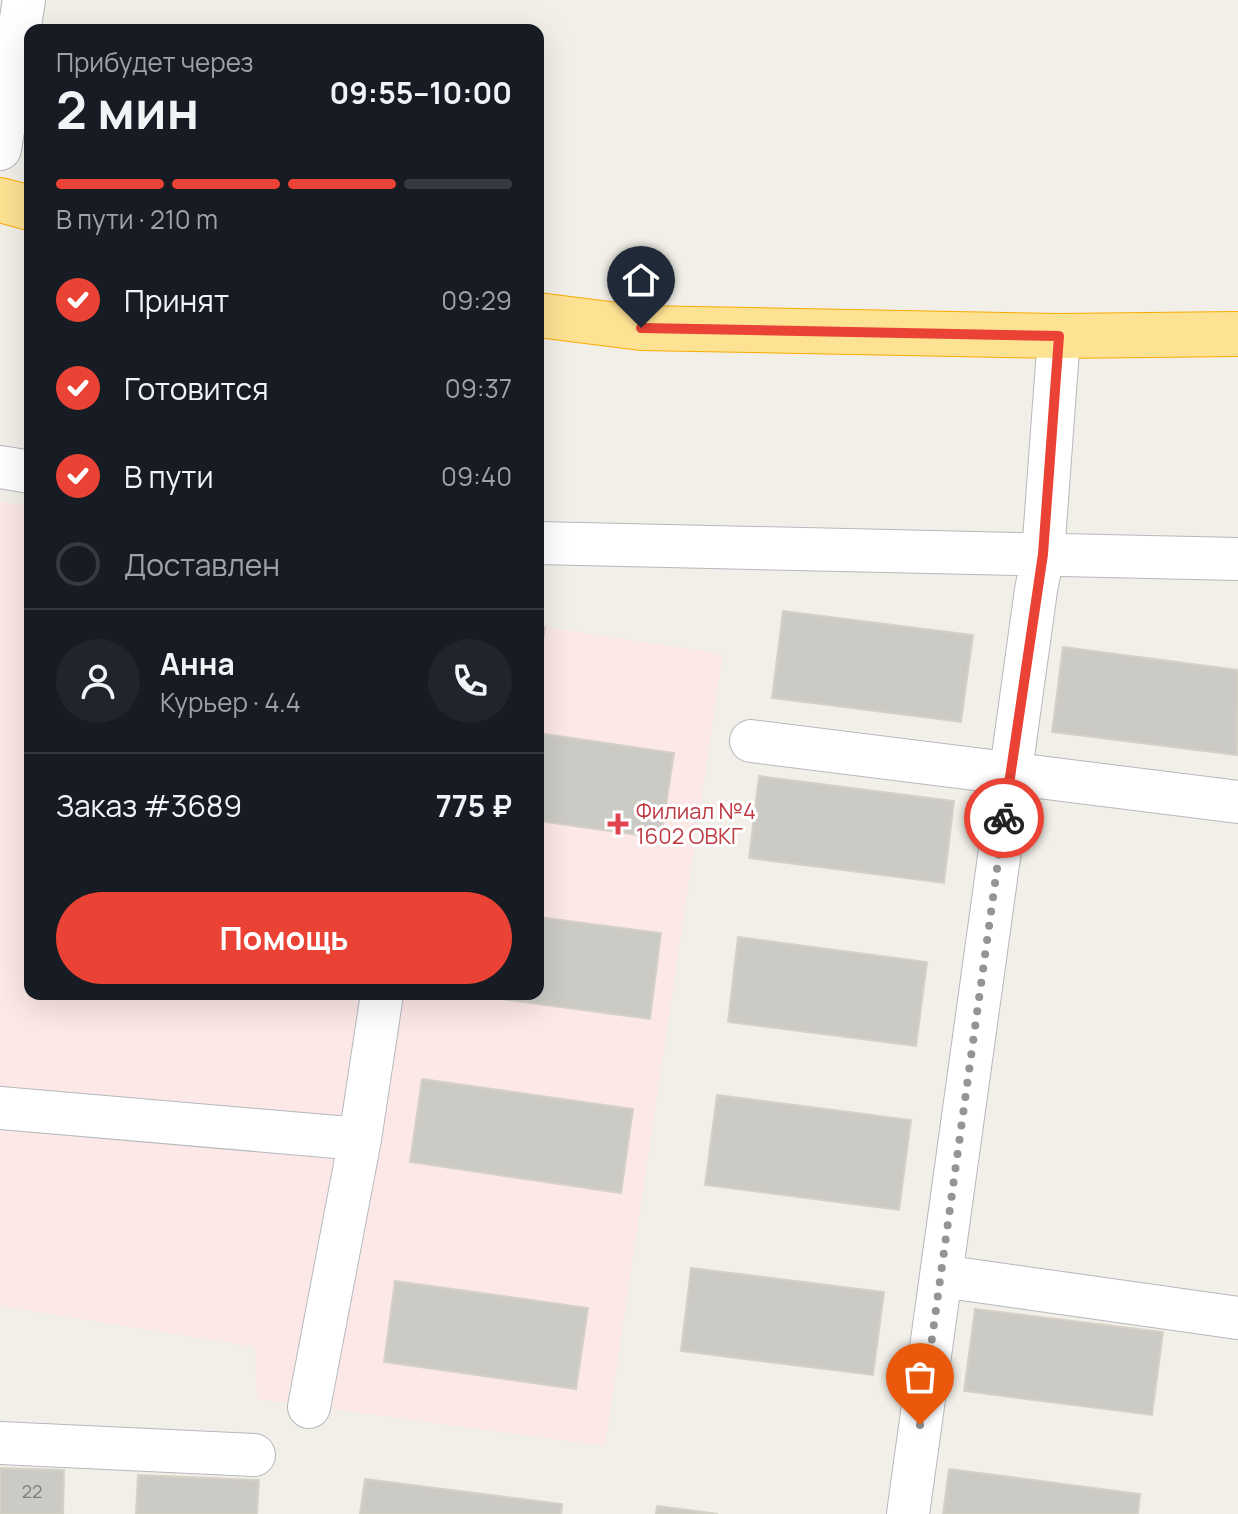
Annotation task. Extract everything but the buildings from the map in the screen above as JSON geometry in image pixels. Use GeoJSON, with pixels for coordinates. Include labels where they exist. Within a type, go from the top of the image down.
{"type":"FeatureCollection","features":[{"type":"Feature","properties":{"kind":"highway"},"geometry":{"type":"LineString","coordinates":[[0,200],[24,206]]}},
{"type":"Feature","properties":{"kind":"highway"},"geometry":{"type":"LineString","coordinates":[[544,316],[641,328],[1059,336],[1238,334]]}},
{"type":"Feature","properties":{"kind":"lane"},"geometry":{"type":"LineString","coordinates":[[0,149],[24,0]]}},
{"type":"Feature","properties":{"kind":"lane"},"geometry":{"type":"LineString","coordinates":[[908,1514],[1043,554],[1059,336]]}},
{"type":"Feature","properties":{"kind":"lane"},"geometry":{"type":"LineString","coordinates":[[0,467],[24,471]]}},
{"type":"Feature","properties":{"kind":"lane"},"geometry":{"type":"LineString","coordinates":[[544,543],[1238,559]]}},
{"type":"Feature","properties":{"kind":"lane"},"geometry":{"type":"LineString","coordinates":[[751,741],[1011,771],[1238,802]]}},
{"type":"Feature","properties":{"kind":"lane"},"geometry":{"type":"LineString","coordinates":[[309,1407],[360,1139],[381,1000]]}},
{"type":"Feature","properties":{"kind":"lane"},"geometry":{"type":"LineString","coordinates":[[0,1108],[360,1139]]}},
{"type":"Feature","properties":{"kind":"lane"},"geometry":{"type":"LineString","coordinates":[[941,1276],[1238,1318]]}},
{"type":"Feature","properties":{"kind":"lane"},"geometry":{"type":"LineString","coordinates":[[0,1443],[254,1455]]}},
{"type":"Feature","properties":{"kind":"shaded area","name":"Филиал №4 1602 ОВКГ"},"geometry":{"type":"Polygon","coordinates":[[[0,502],[24,505],[24,1000],[544,1000],[544,627],[723,654],[605,1446],[257,1399],[255,1347],[0,1306],[0,502]]]}},
{"type":"Feature","properties":{"kind":"way so far"},"geometry":{"type":"LineString","coordinates":[[920,1425],[1004,818]]}},
{"type":"Feature","properties":{"kind":"place","name":"Филиал №4 1602 ОВКГ"},"geometry":{"type":"Point","coordinates":[618,824]}},
{"type":"Feature","properties":{"kind":"route"},"geometry":{"type":"LineString","coordinates":[[641,328],[1059,336],[1043,554],[1004,818]]}}]}
